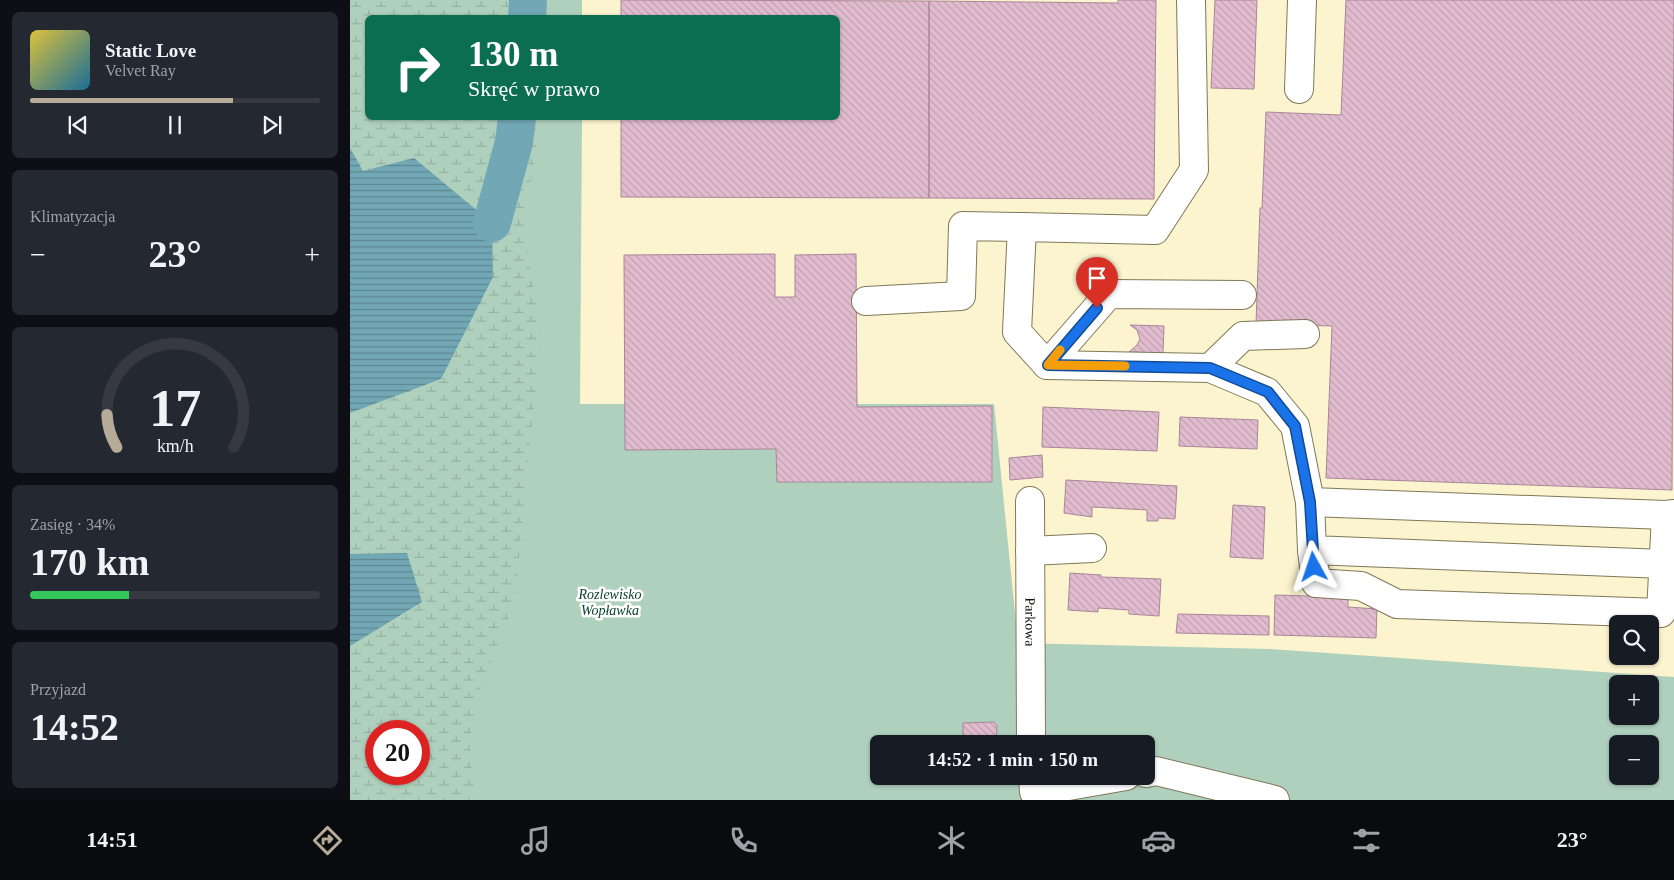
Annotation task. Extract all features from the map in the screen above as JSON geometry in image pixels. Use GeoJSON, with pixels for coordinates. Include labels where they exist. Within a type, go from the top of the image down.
{"type":"FeatureCollection","features":[{"type":"Feature","properties":{"kind":"street"},"geometry":{"type":"LineString","coordinates":[[866,301],[961,296],[963,226],[1155,230],[1194,170],[1191,0]]}},
{"type":"Feature","properties":{"kind":"street"},"geometry":{"type":"LineString","coordinates":[[1299,90],[1302,0]]}},
{"type":"Feature","properties":{"kind":"street"},"geometry":{"type":"LineString","coordinates":[[1022,227],[1017,332],[1048,365],[1210,368],[1268,392],[1295,426],[1310,502],[1312,550],[1316,583],[1361,586],[1397,604],[1661,613],[1670,514],[1310,502]]}},
{"type":"Feature","properties":{"kind":"street"},"geometry":{"type":"LineString","coordinates":[[1048,365],[1109,294],[1242,295]]}},
{"type":"Feature","properties":{"kind":"street"},"geometry":{"type":"LineString","coordinates":[[1210,368],[1243,336],[1305,334]]}},
{"type":"Feature","properties":{"kind":"street","name":"Parkowa"},"geometry":{"type":"LineString","coordinates":[[1030,501],[1031,735]]}},
{"type":"Feature","properties":{"kind":"street"},"geometry":{"type":"LineString","coordinates":[[1030,551],[1092,548]]}},
{"type":"Feature","properties":{"kind":"street"},"geometry":{"type":"LineString","coordinates":[[1312,550],[1664,564]]}},
{"type":"Feature","properties":{"kind":"street"},"geometry":{"type":"LineString","coordinates":[[1155,771],[1275,800]]}},
{"type":"Feature","properties":{"kind":"street"},"geometry":{"type":"LineString","coordinates":[[1034,790],[1067,785]]}},
{"type":"Feature","properties":{"kind":"green space","name":"Rozlewisko Wopławka"},"geometry":{"type":"Polygon","coordinates":[[[350,0],[582,0],[582,15],[365,15],[365,120],[582,120],[580,404],[994,404],[1018,643],[1270,649],[1645,675],[1609,675],[1609,725],[1659,725],[1659,676],[1674,677],[1674,800],[350,800],[350,0]]]}},
{"type":"Feature","properties":{"kind":"green space"},"geometry":{"type":"Polygon","coordinates":[[[350,0],[511,0],[518,15],[365,15],[365,120],[539,120],[540,131],[523,220],[541,336],[514,607],[480,687],[469,742],[475,800],[350,800],[350,0]]]}},
{"type":"Feature","properties":{"kind":"water"},"geometry":{"type":"Polygon","coordinates":[[[350,148],[363,171],[414,158],[492,223],[493,277],[441,379],[350,413],[350,148]]]}},
{"type":"Feature","properties":{"kind":"water"},"geometry":{"type":"Polygon","coordinates":[[[407,553],[422,602],[350,646],[350,554],[407,553]]]}},
{"type":"Feature","properties":{"kind":"building"},"geometry":{"type":"Polygon","coordinates":[[[621,0],[929,1],[929,198],[621,197],[621,120],[840,120],[840,15],[621,15],[621,0]]]}},
{"type":"Feature","properties":{"kind":"building"},"geometry":{"type":"Polygon","coordinates":[[[1118,0],[1156,0],[1154,199],[929,198],[929,1],[1118,3],[1118,0]]]}},
{"type":"Feature","properties":{"kind":"building"},"geometry":{"type":"Polygon","coordinates":[[[1215,0],[1257,0],[1254,89],[1211,88],[1215,0]]]}},
{"type":"Feature","properties":{"kind":"building"},"geometry":{"type":"Polygon","coordinates":[[[1346,0],[1674,0],[1672,490],[1326,478],[1332,326],[1256,324],[1260,208],[1262,208],[1266,112],[1341,115],[1346,0]]]}},
{"type":"Feature","properties":{"kind":"building"},"geometry":{"type":"Polygon","coordinates":[[[775,254],[775,297],[795,297],[795,255],[856,254],[857,407],[992,406],[992,482],[777,482],[776,449],[625,450],[624,255],[775,254]]]}},
{"type":"Feature","properties":{"kind":"building"},"geometry":{"type":"Polygon","coordinates":[[[1130,325],[1164,326],[1163,353],[1129,352],[1137,345],[1140,339],[1137,330],[1130,325]]]}},
{"type":"Feature","properties":{"kind":"building"},"geometry":{"type":"Polygon","coordinates":[[[1043,407],[1159,412],[1157,451],[1042,447],[1043,407]]]}},
{"type":"Feature","properties":{"kind":"building"},"geometry":{"type":"Polygon","coordinates":[[[1180,417],[1258,420],[1257,449],[1179,446],[1180,417]]]}},
{"type":"Feature","properties":{"kind":"building"},"geometry":{"type":"Polygon","coordinates":[[[1042,455],[1043,477],[1010,480],[1009,458],[1042,455]]]}},
{"type":"Feature","properties":{"kind":"building"},"geometry":{"type":"Polygon","coordinates":[[[1066,480],[1177,486],[1175,519],[1158,518],[1158,521],[1147,521],[1147,510],[1092,507],[1092,517],[1064,513],[1066,480]]]}},
{"type":"Feature","properties":{"kind":"building"},"geometry":{"type":"Polygon","coordinates":[[[1233,505],[1265,507],[1263,559],[1230,557],[1233,505]]]}},
{"type":"Feature","properties":{"kind":"building"},"geometry":{"type":"Polygon","coordinates":[[[1070,573],[1101,575],[1101,577],[1161,579],[1159,616],[1129,614],[1129,610],[1098,608],[1098,612],[1068,610],[1070,573]]]}},
{"type":"Feature","properties":{"kind":"building"},"geometry":{"type":"Polygon","coordinates":[[[1275,595],[1348,597],[1348,607],[1377,609],[1376,638],[1274,635],[1275,595]]]}},
{"type":"Feature","properties":{"kind":"building"},"geometry":{"type":"Polygon","coordinates":[[[1178,614],[1269,616],[1269,635],[1176,633],[1178,614]]]}},
{"type":"Feature","properties":{"kind":"building"},"geometry":{"type":"Polygon","coordinates":[[[994,722],[997,726],[996,735],[963,735],[963,723],[994,722]]]}},
{"type":"Feature","properties":{"kind":"waterway"},"geometry":{"type":"LineString","coordinates":[[527,15],[528,0]]}},
{"type":"Feature","properties":{"kind":"waterway"},"geometry":{"type":"LineString","coordinates":[[492,223],[514,142],[517,120]]}},
{"type":"Feature","properties":{"kind":"slow traffic"},"geometry":{"type":"LineString","coordinates":[[1060,350],[1048,365],[1125,366]]}},
{"type":"Feature","properties":{"kind":"route"},"geometry":{"type":"LineString","coordinates":[[1097,308],[1048,365],[1210,368],[1268,392],[1295,426],[1310,502],[1314,567]]}}]}
